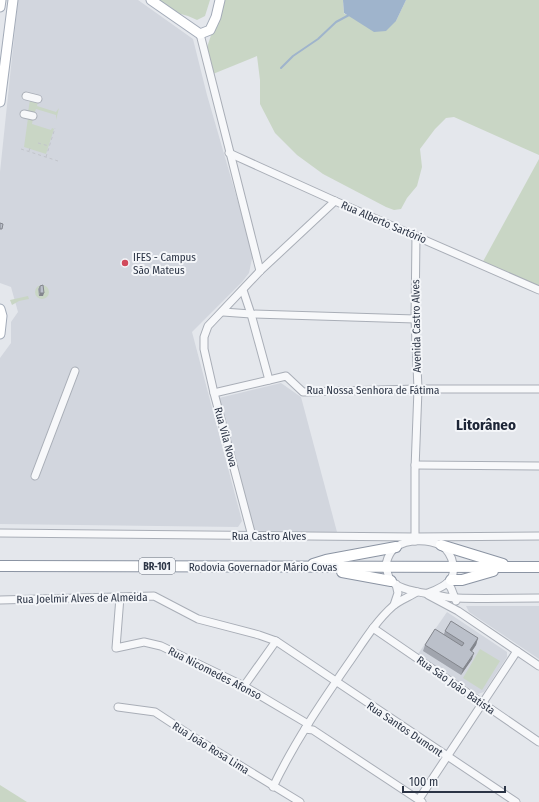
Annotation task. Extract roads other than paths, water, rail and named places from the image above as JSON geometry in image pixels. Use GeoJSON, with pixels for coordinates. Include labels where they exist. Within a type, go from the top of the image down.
{"type":"FeatureCollection","features":[{"type":"Feature","properties":{"kind":"highway"},"geometry":{"type":"LineString","coordinates":[[441,545],[513,567]]}},
{"type":"Feature","properties":{"kind":"highway"},"geometry":{"type":"LineString","coordinates":[[306,567],[326,560],[396,547]]}},
{"type":"Feature","properties":{"kind":"highway","name":"Rodovia Governador Mário Covas"},"geometry":{"type":"LineString","coordinates":[[2,566],[539,567]]}},
{"type":"Feature","properties":{"kind":"highway"},"geometry":{"type":"LineString","coordinates":[[306,567],[393,582]]}},
{"type":"Feature","properties":{"kind":"highway"},"geometry":{"type":"LineString","coordinates":[[449,581],[462,580],[484,573],[513,567]]}},
{"type":"Feature","properties":{"kind":"main road"},"geometry":{"type":"LineString","coordinates":[[0,7],[1,0]]}},
{"type":"Feature","properties":{"kind":"main road"},"geometry":{"type":"LineString","coordinates":[[0,102],[13,0]]}},
{"type":"Feature","properties":{"kind":"main road"},"geometry":{"type":"LineString","coordinates":[[151,0],[200,34],[210,30],[216,17],[220,0]]}},
{"type":"Feature","properties":{"kind":"main road"},"geometry":{"type":"LineString","coordinates":[[0,309],[2,316],[0,334]]}},
{"type":"Feature","properties":{"kind":"street"},"geometry":{"type":"LineString","coordinates":[[200,34],[260,271]]}},
{"type":"Feature","properties":{"kind":"street"},"geometry":{"type":"LineString","coordinates":[[26,96],[38,99]]}},
{"type":"Feature","properties":{"kind":"street"},"geometry":{"type":"LineString","coordinates":[[24,114],[33,116]]}},
{"type":"Feature","properties":{"kind":"street","name":"Rua Alberto Sartório"},"geometry":{"type":"LineString","coordinates":[[229,153],[539,290]]}},
{"type":"Feature","properties":{"kind":"street"},"geometry":{"type":"LineString","coordinates":[[223,312],[260,271],[335,201]]}},
{"type":"Feature","properties":{"kind":"street","name":"Avenida Castro Alves"},"geometry":{"type":"LineString","coordinates":[[415,539],[415,464],[418,389],[415,319],[416,236]]}},
{"type":"Feature","properties":{"kind":"street"},"geometry":{"type":"LineString","coordinates":[[243,290],[269,380]]}},
{"type":"Feature","properties":{"kind":"street"},"geometry":{"type":"LineString","coordinates":[[223,312],[415,319]]}},
{"type":"Feature","properties":{"kind":"street","name":"Rua Vila Nova"},"geometry":{"type":"LineString","coordinates":[[223,312],[208,326],[204,337],[204,349],[214,393],[252,536]]}},
{"type":"Feature","properties":{"kind":"street"},"geometry":{"type":"LineString","coordinates":[[35,476],[76,371]]}},
{"type":"Feature","properties":{"kind":"street","name":"Rua Nossa Senhora de Fátima"},"geometry":{"type":"LineString","coordinates":[[214,393],[286,376],[303,392],[418,389],[539,389]]}},
{"type":"Feature","properties":{"kind":"street"},"geometry":{"type":"LineString","coordinates":[[415,464],[539,466]]}},
{"type":"Feature","properties":{"kind":"street","name":"Rua Castro Alves"},"geometry":{"type":"LineString","coordinates":[[0,533],[415,539],[539,536]]}},
{"type":"Feature","properties":{"kind":"street"},"geometry":{"type":"LineString","coordinates":[[273,787],[306,726],[335,682],[373,628],[394,605],[398,593],[385,567],[391,553],[396,547],[415,539],[441,545],[448,552],[454,567],[454,573],[449,581],[394,605]]}},
{"type":"Feature","properties":{"kind":"street"},"geometry":{"type":"LineString","coordinates":[[449,581],[458,610]]}},
{"type":"Feature","properties":{"kind":"street"},"geometry":{"type":"LineString","coordinates":[[393,582],[423,593],[458,610],[539,666]]}},
{"type":"Feature","properties":{"kind":"street"},"geometry":{"type":"LineString","coordinates":[[423,593],[455,598],[539,598]]}},
{"type":"Feature","properties":{"kind":"street","name":"Rua Joelmir Alves de Almeida"},"geometry":{"type":"LineString","coordinates":[[0,600],[154,596],[198,619],[276,641],[335,682]]}},
{"type":"Feature","properties":{"kind":"street","name":"Rua Nicomedes Afonso"},"geometry":{"type":"LineString","coordinates":[[120,598],[116,648],[144,642],[161,646],[244,686],[420,801]]}},
{"type":"Feature","properties":{"kind":"street","name":"Rua São João Batista"},"geometry":{"type":"LineString","coordinates":[[373,628],[539,742]]}},
{"type":"Feature","properties":{"kind":"street"},"geometry":{"type":"LineString","coordinates":[[244,686],[276,641]]}},
{"type":"Feature","properties":{"kind":"street"},"geometry":{"type":"LineString","coordinates":[[420,801],[447,757],[517,651]]}},
{"type":"Feature","properties":{"kind":"street","name":"Rua Santos Dumont"},"geometry":{"type":"LineString","coordinates":[[335,682],[516,802]]}},
{"type":"Feature","properties":{"kind":"street","name":"Rua João Rosa Lima"},"geometry":{"type":"LineString","coordinates":[[118,707],[155,712],[273,787],[300,802]]}},
{"type":"Feature","properties":{"kind":"water"},"geometry":{"type":"Polygon","coordinates":[[[343,0],[406,0],[396,21],[386,31],[374,32],[344,13],[343,0]]]}},
{"type":"Feature","properties":{"kind":"waterway"},"geometry":{"type":"LineString","coordinates":[[281,68],[293,56],[318,39],[336,22],[349,15]]}},
{"type":"Feature","properties":{"kind":"place","name":"IFES - Campus São Mateus"},"geometry":{"type":"Point","coordinates":[125,263]}},
{"type":"Feature","properties":{"kind":"district","name":"Litorâneo"},"geometry":{"type":"Point","coordinates":[486,425]}}]}
